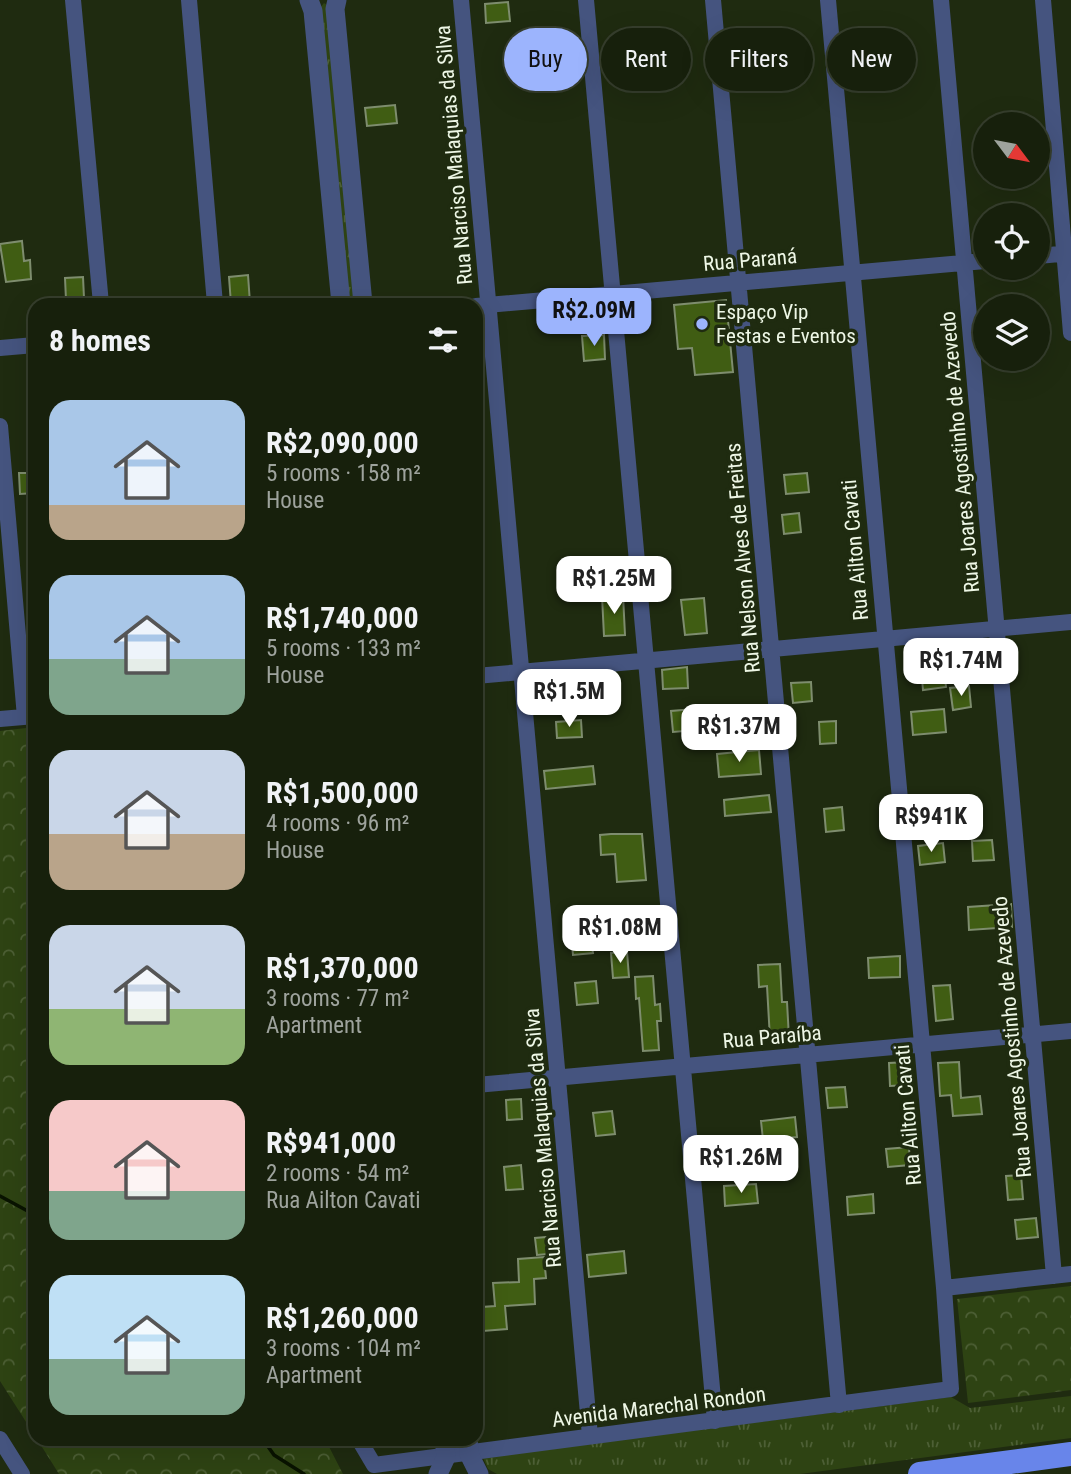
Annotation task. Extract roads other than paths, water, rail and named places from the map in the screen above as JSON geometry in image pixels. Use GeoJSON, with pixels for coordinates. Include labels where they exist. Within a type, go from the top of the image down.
{"type":"FeatureCollection","features":[{"type":"Feature","properties":{"kind":"highway"},"geometry":{"type":"LineString","coordinates":[[920,1474],[1071,1454]]}},
{"type":"Feature","properties":{"kind":"street"},"geometry":{"type":"LineString","coordinates":[[73,0],[100,298]]}},
{"type":"Feature","properties":{"kind":"street"},"geometry":{"type":"LineString","coordinates":[[189,0],[214,298]]}},
{"type":"Feature","properties":{"kind":"street"},"geometry":{"type":"LineString","coordinates":[[313,0],[340,298]]}},
{"type":"Feature","properties":{"kind":"street"},"geometry":{"type":"LineString","coordinates":[[337,0],[335,9],[362,298]]}},
{"type":"Feature","properties":{"kind":"street","name":"Rua Narciso Malaquias da Silva"},"geometry":{"type":"LineString","coordinates":[[461,0],[482,298]]}},
{"type":"Feature","properties":{"kind":"street"},"geometry":{"type":"LineString","coordinates":[[586,0],[715,1421]]}},
{"type":"Feature","properties":{"kind":"street","name":"Rua Nelson Alves de Freitas"},"geometry":{"type":"LineString","coordinates":[[713,0],[839,1405]]}},
{"type":"Feature","properties":{"kind":"street","name":"Rua Ailton Cavati"},"geometry":{"type":"LineString","coordinates":[[828,0],[951,1390]]}},
{"type":"Feature","properties":{"kind":"street","name":"Rua Joares Agostinho de Azevedo"},"geometry":{"type":"LineString","coordinates":[[941,0],[1054,1276]]}},
{"type":"Feature","properties":{"kind":"street"},"geometry":{"type":"LineString","coordinates":[[1042,0],[1068,253],[1071,333]]}},
{"type":"Feature","properties":{"kind":"street"},"geometry":{"type":"LineString","coordinates":[[1050,255],[1068,253]]}},
{"type":"Feature","properties":{"kind":"street","name":"Rua Paraná"},"geometry":{"type":"LineString","coordinates":[[483,305],[973,262]]}},
{"type":"Feature","properties":{"kind":"street","name":"Rua Narciso Malaquias da Silva"},"geometry":{"type":"LineString","coordinates":[[483,314],[521,672],[590,1436]]}},
{"type":"Feature","properties":{"kind":"street"},"geometry":{"type":"LineString","coordinates":[[0,348],[28,346]]}},
{"type":"Feature","properties":{"kind":"street"},"geometry":{"type":"LineString","coordinates":[[0,426],[28,697]]}},
{"type":"Feature","properties":{"kind":"street"},"geometry":{"type":"LineString","coordinates":[[483,675],[1071,622]]}},
{"type":"Feature","properties":{"kind":"street"},"geometry":{"type":"LineString","coordinates":[[0,719],[28,716]]}},
{"type":"Feature","properties":{"kind":"street","name":"Rua Paraíba"},"geometry":{"type":"LineString","coordinates":[[483,1084],[1071,1031]]}},
{"type":"Feature","properties":{"kind":"street"},"geometry":{"type":"LineString","coordinates":[[944,1288],[1071,1274]]}},
{"type":"Feature","properties":{"kind":"street","name":"Avenida Marechal Rondon"},"geometry":{"type":"LineString","coordinates":[[483,1445],[590,1436],[951,1390]]}},
{"type":"Feature","properties":{"kind":"street"},"geometry":{"type":"LineString","coordinates":[[0,1439],[22,1474]]}},
{"type":"Feature","properties":{"kind":"street","name":"Avenida Marechal Rondon"},"geometry":{"type":"LineString","coordinates":[[363,1446],[374,1465],[443,1456],[468,1446]]}},
{"type":"Feature","properties":{"kind":"street"},"geometry":{"type":"LineString","coordinates":[[468,1446],[479,1474]]}},
{"type":"Feature","properties":{"kind":"waterway"},"geometry":{"type":"LineString","coordinates":[[0,1196],[28,1211]]}},
{"type":"Feature","properties":{"kind":"waterway"},"geometry":{"type":"LineString","coordinates":[[268,1446],[274,1455],[304,1474]]}},
{"type":"Feature","properties":{"kind":"place","name":"Espaço Vip Festas e Eventos"},"geometry":{"type":"Point","coordinates":[702,324]}}]}
